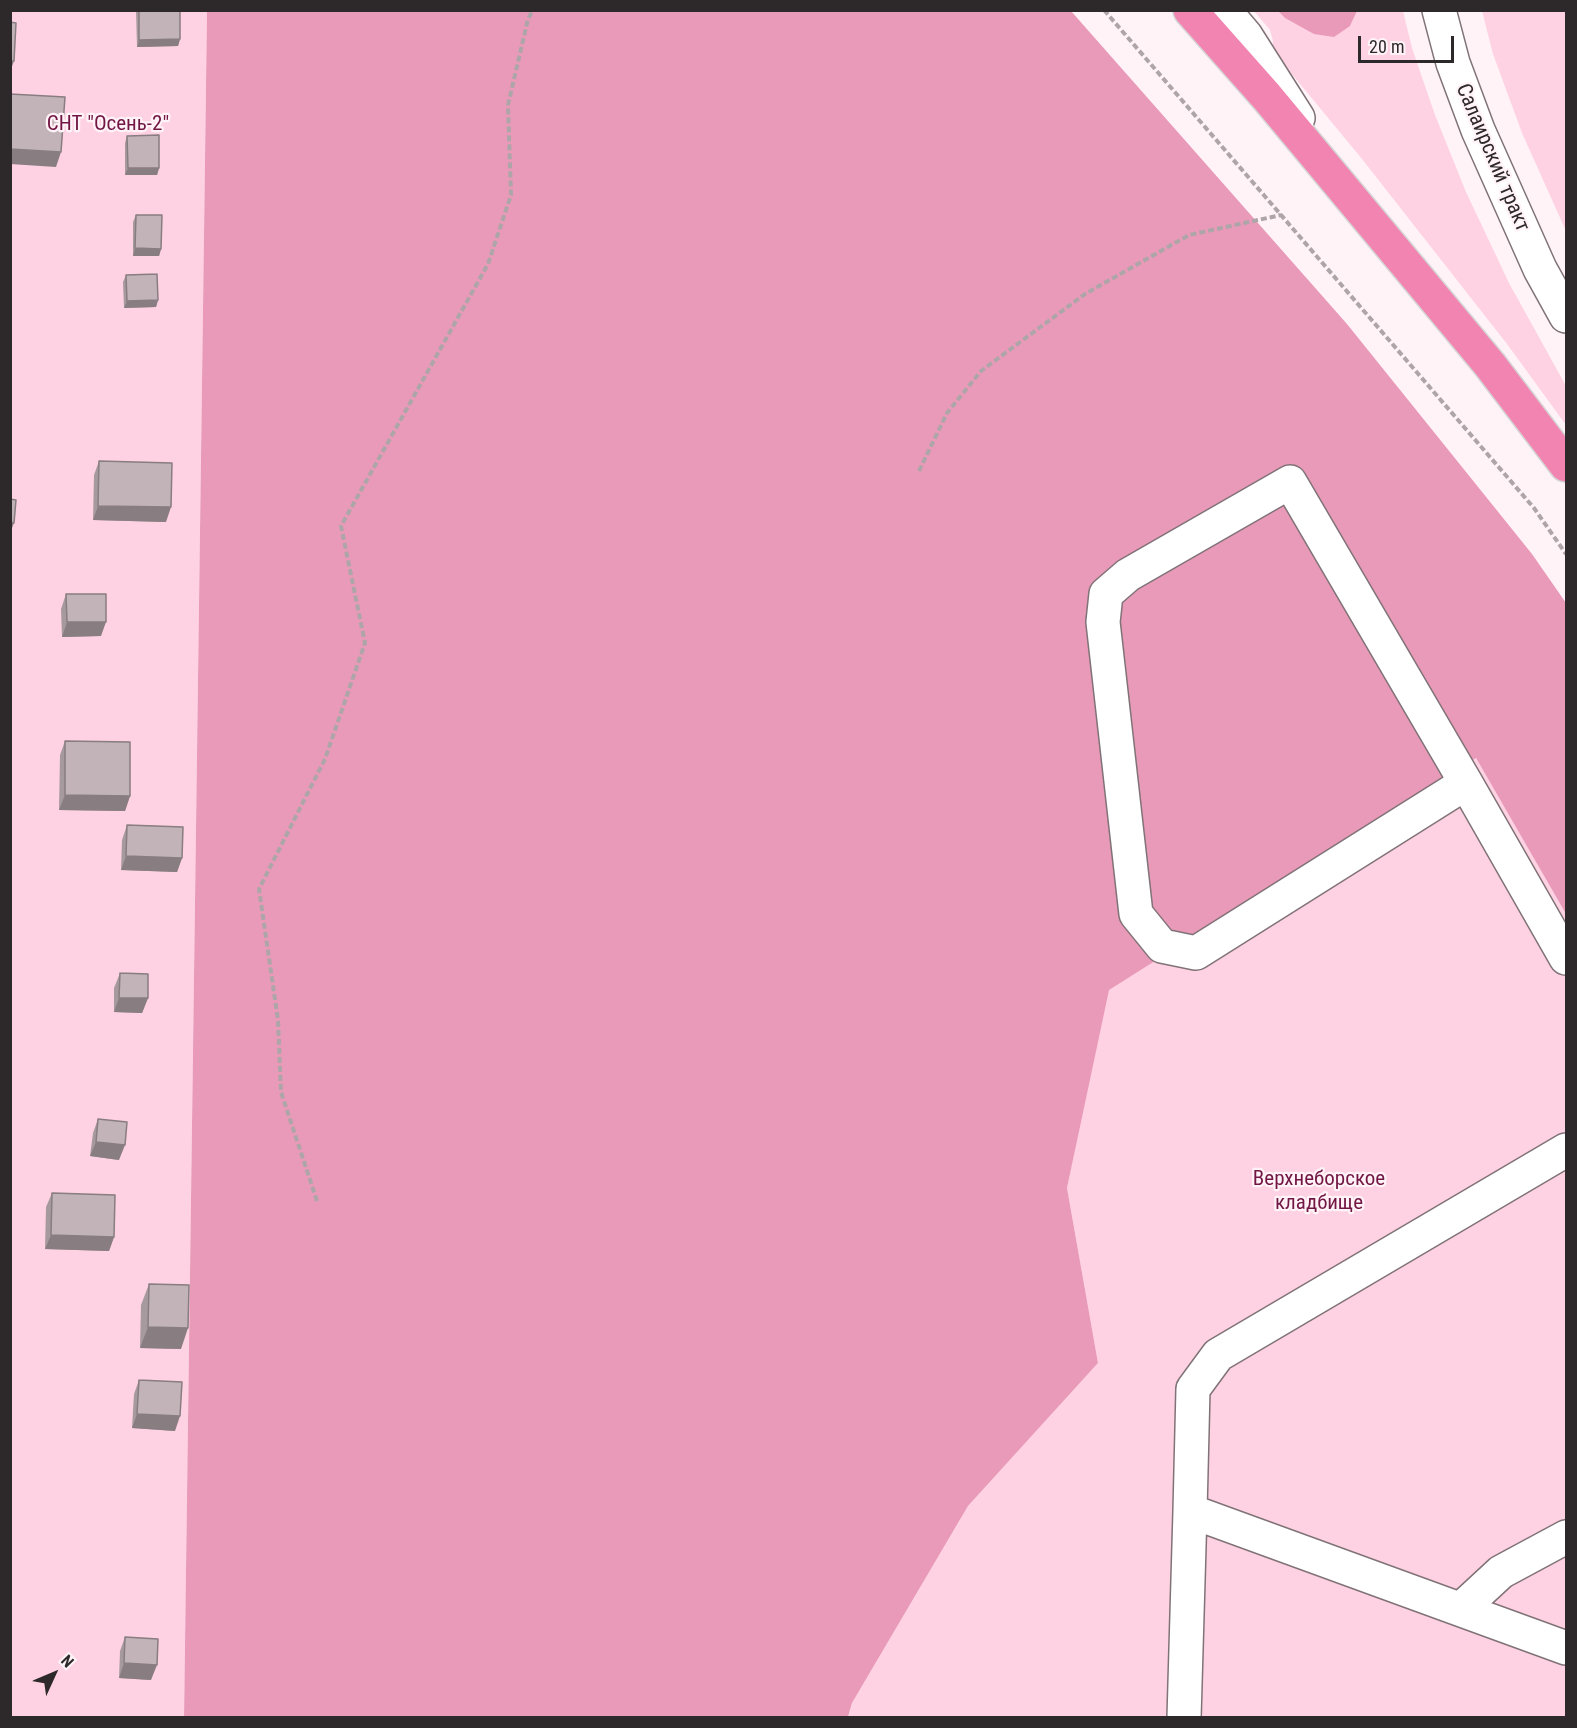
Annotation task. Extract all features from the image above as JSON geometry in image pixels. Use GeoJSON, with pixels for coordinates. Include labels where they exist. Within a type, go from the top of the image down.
{"type":"FeatureCollection","features":[{"type":"Feature","properties":{"kind":"highway"},"geometry":{"type":"LineString","coordinates":[[1190,10],[1267,97],[1490,365],[1566,465]]}},
{"type":"Feature","properties":{"kind":"street"},"geometry":{"type":"LineString","coordinates":[[1224,10],[1246,36],[1339,183]]}},
{"type":"Feature","properties":{"kind":"street","name":"Салаирский тракт"},"geometry":{"type":"LineString","coordinates":[[1439,10],[1453,63],[1478,130],[1540,270]]}},
{"type":"Feature","properties":{"kind":"street"},"geometry":{"type":"LineString","coordinates":[[1540,270],[1566,311]]}},
{"type":"Feature","properties":{"kind":"street"},"geometry":{"type":"LineString","coordinates":[[1540,270],[1566,316]]}},
{"type":"Feature","properties":{"kind":"street"},"geometry":{"type":"LineString","coordinates":[[1466,783],[1196,953],[1162,946],[1136,914],[1103,622],[1106,594],[1128,575],[1290,483],[1466,783],[1566,958]]}},
{"type":"Feature","properties":{"kind":"street"},"geometry":{"type":"LineString","coordinates":[[1184,1718],[1193,1389],[1218,1355],[1566,1150]]}},
{"type":"Feature","properties":{"kind":"street"},"geometry":{"type":"LineString","coordinates":[[1190,1510],[1566,1648]]}},
{"type":"Feature","properties":{"kind":"street"},"geometry":{"type":"LineString","coordinates":[[1461,1609],[1501,1572],[1566,1537]]}},
{"type":"Feature","properties":{"kind":"path"},"geometry":{"type":"LineString","coordinates":[[317,1201],[281,1092],[278,1020],[259,889],[325,759],[365,643],[341,526],[488,264],[510,195],[508,105],[528,19],[533,10]]}},
{"type":"Feature","properties":{"kind":"path"},"geometry":{"type":"LineString","coordinates":[[1104,10],[1534,508],[1566,554]]}},
{"type":"Feature","properties":{"kind":"path"},"geometry":{"type":"LineString","coordinates":[[919,471],[947,413],[981,371],[1085,294],[1189,236],[1281,215]]}},
{"type":"Feature","properties":{"kind":"green space","name":"СНТ \"Осень-2\""},"geometry":{"type":"Polygon","coordinates":[[[11,11],[207,11],[184,1717],[11,1718],[11,11]]]}},
{"type":"Feature","properties":{"kind":"green space"},"geometry":{"type":"Polygon","coordinates":[[[1254,11],[1278,11],[1285,18],[1350,26],[1357,11],[1403,11],[1412,48],[1435,115],[1466,192],[1509,283],[1566,386],[1566,425],[1507,344],[1362,159],[1272,50],[1273,41],[1270,30],[1254,11]]]}},
{"type":"Feature","properties":{"kind":"green space"},"geometry":{"type":"Polygon","coordinates":[[[1482,11],[1566,11],[1566,231],[1522,133],[1493,54],[1482,11]]]}},
{"type":"Feature","properties":{"kind":"green space","name":"Верхнеборское кладбище"},"geometry":{"type":"Polygon","coordinates":[[[1476,758],[1566,914],[1566,1717],[848,1718],[852,1703],[968,1506],[1098,1363],[1067,1188],[1108,990],[1476,758]]]}},
{"type":"Feature","properties":{"kind":"shaded area"},"geometry":{"type":"Polygon","coordinates":[[[207,11],[1071,11],[1347,324],[1532,554],[1566,603],[1566,914],[1476,758],[1109,990],[1067,1188],[1098,1363],[968,1506],[852,1703],[848,1717],[184,1717],[207,11]]]}},
{"type":"Feature","properties":{"kind":"shaded area"},"geometry":{"type":"Polygon","coordinates":[[[1278,11],[1357,11],[1350,26],[1334,37],[1314,34],[1285,18],[1278,11]]]}},
{"type":"Feature","properties":{"kind":"building"},"geometry":{"type":"Polygon","coordinates":[[[139,10],[180,10],[180,39],[139,40],[139,10]]]}},
{"type":"Feature","properties":{"kind":"building"},"geometry":{"type":"Polygon","coordinates":[[[10,22],[16,23],[14,61],[10,61],[10,22]]]}},
{"type":"Feature","properties":{"kind":"building"},"geometry":{"type":"Polygon","coordinates":[[[10,94],[65,97],[61,152],[10,149],[10,94]]]}},
{"type":"Feature","properties":{"kind":"building"},"geometry":{"type":"Polygon","coordinates":[[[159,135],[159,168],[128,168],[127,136],[159,135]]]}},
{"type":"Feature","properties":{"kind":"building"},"geometry":{"type":"Polygon","coordinates":[[[136,215],[162,215],[161,249],[135,248],[136,215]]]}},
{"type":"Feature","properties":{"kind":"building"},"geometry":{"type":"Polygon","coordinates":[[[157,274],[158,300],[127,301],[126,275],[157,274]]]}},
{"type":"Feature","properties":{"kind":"building"},"geometry":{"type":"Polygon","coordinates":[[[99,461],[172,463],[171,507],[98,506],[99,461]]]}},
{"type":"Feature","properties":{"kind":"building"},"geometry":{"type":"Polygon","coordinates":[[[10,499],[16,500],[14,523],[10,522],[10,499]]]}},
{"type":"Feature","properties":{"kind":"building"},"geometry":{"type":"Polygon","coordinates":[[[66,594],[106,594],[106,622],[67,622],[66,594]]]}},
{"type":"Feature","properties":{"kind":"building"},"geometry":{"type":"Polygon","coordinates":[[[65,741],[130,742],[130,796],[65,795],[65,741]]]}},
{"type":"Feature","properties":{"kind":"building"},"geometry":{"type":"Polygon","coordinates":[[[127,825],[183,827],[182,858],[126,856],[127,825]]]}},
{"type":"Feature","properties":{"kind":"building"},"geometry":{"type":"Polygon","coordinates":[[[120,973],[148,974],[148,998],[119,998],[120,973]]]}},
{"type":"Feature","properties":{"kind":"building"},"geometry":{"type":"Polygon","coordinates":[[[98,1119],[127,1122],[125,1145],[96,1142],[98,1119]]]}},
{"type":"Feature","properties":{"kind":"building"},"geometry":{"type":"Polygon","coordinates":[[[52,1193],[115,1195],[114,1237],[51,1235],[52,1193]]]}},
{"type":"Feature","properties":{"kind":"building"},"geometry":{"type":"Polygon","coordinates":[[[149,1284],[189,1285],[188,1328],[148,1327],[149,1284]]]}},
{"type":"Feature","properties":{"kind":"building"},"geometry":{"type":"Polygon","coordinates":[[[139,1380],[182,1382],[180,1416],[137,1414],[139,1380]]]}},
{"type":"Feature","properties":{"kind":"building"},"geometry":{"type":"Polygon","coordinates":[[[125,1637],[158,1639],[157,1665],[124,1663],[125,1637]]]}}]}
